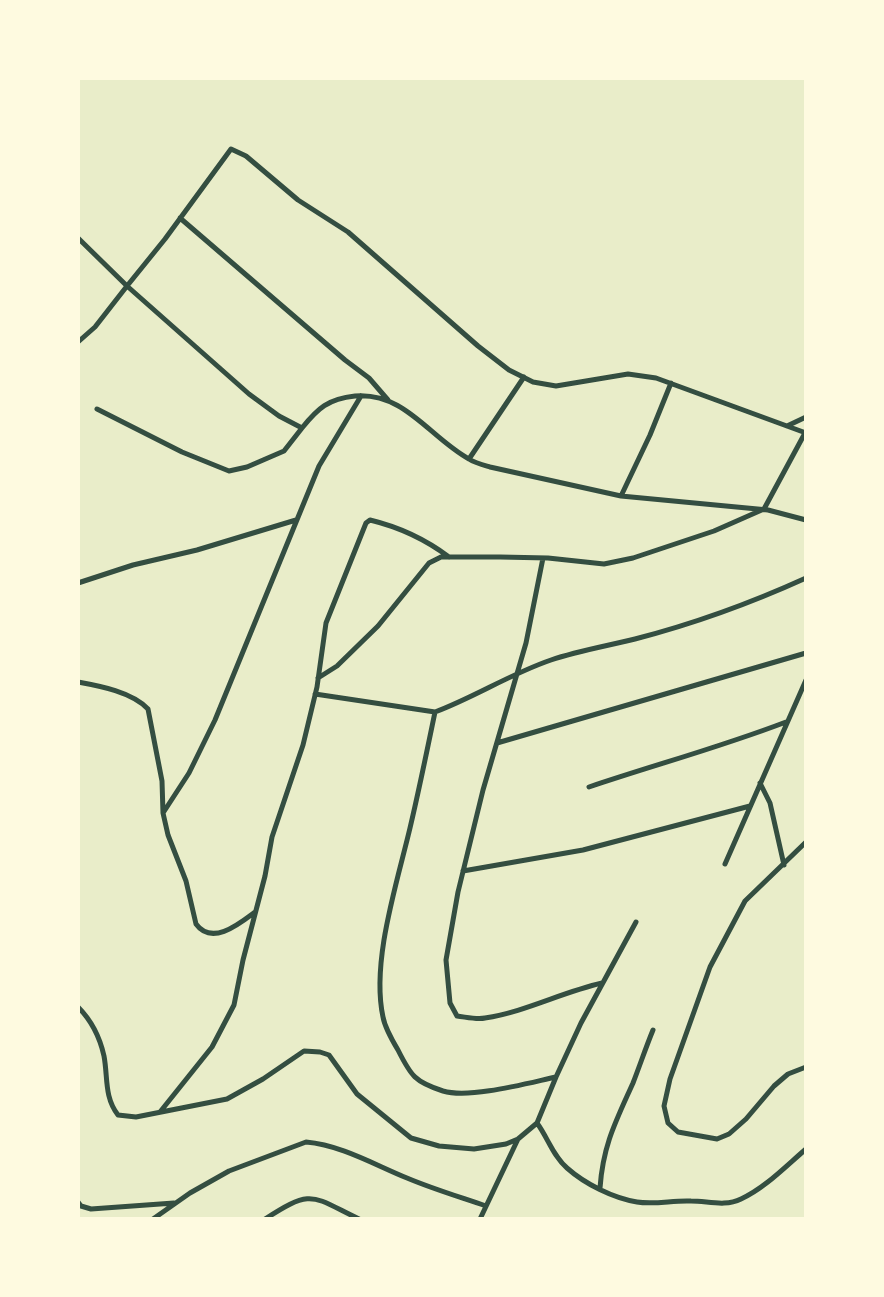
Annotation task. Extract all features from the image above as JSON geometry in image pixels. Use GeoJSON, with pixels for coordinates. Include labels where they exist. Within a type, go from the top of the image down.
{"type":"FeatureCollection","features":[{"type":"Feature","properties":{"kind":"street"},"geometry":{"type":"LineString","coordinates":[[78,342],[95,327],[231,149],[246,156],[298,200],[348,232],[478,346],[509,370],[533,382],[556,386],[628,374],[656,378],[806,433],[764,509],[714,531],[633,558],[604,564],[543,558],[449,556],[429,563],[378,626],[337,666],[318,678]]}},
{"type":"Feature","properties":{"kind":"street"},"geometry":{"type":"LineString","coordinates":[[180,218],[369,378],[388,400]]}},
{"type":"Feature","properties":{"kind":"street"},"geometry":{"type":"LineString","coordinates":[[78,238],[127,286],[249,394],[279,416],[302,428]]}},
{"type":"Feature","properties":{"kind":"street"},"geometry":{"type":"LineString","coordinates":[[469,459],[524,377]]}},
{"type":"Feature","properties":{"kind":"street"},"geometry":{"type":"LineString","coordinates":[[621,496],[650,435],[671,383]]}},
{"type":"Feature","properties":{"kind":"street"},"geometry":{"type":"LineString","coordinates":[[163,813],[189,773],[205,741],[319,466],[362,396]]}},
{"type":"Feature","properties":{"kind":"street"},"geometry":{"type":"LineString","coordinates":[[96,409],[182,452],[229,471],[247,467],[284,451],[317,410],[330,402],[362,396],[388,400],[401,406],[450,447],[469,459],[490,467],[621,496],[764,509],[806,520]]}},
{"type":"Feature","properties":{"kind":"street"},"geometry":{"type":"LineString","coordinates":[[787,426],[806,417]]}},
{"type":"Feature","properties":{"kind":"street"},"geometry":{"type":"LineString","coordinates":[[78,583],[133,565],[197,550],[296,520]]}},
{"type":"Feature","properties":{"kind":"street"},"geometry":{"type":"LineString","coordinates":[[160,1112],[212,1047],[234,1005],[272,837],[303,745],[315,694],[326,623],[366,523],[370,520],[400,530],[433,545],[449,556]]}},
{"type":"Feature","properties":{"kind":"street"},"geometry":{"type":"LineString","coordinates":[[543,558],[526,643],[483,790],[463,872],[446,960],[450,1003],[457,1016],[483,1019],[541,1003],[579,988],[602,983]]}},
{"type":"Feature","properties":{"kind":"street"},"geometry":{"type":"LineString","coordinates":[[315,694],[435,712],[474,696],[517,673],[574,653],[636,639],[765,596],[806,578]]}},
{"type":"Feature","properties":{"kind":"street"},"geometry":{"type":"LineString","coordinates":[[497,743],[806,653]]}},
{"type":"Feature","properties":{"kind":"street"},"geometry":{"type":"LineString","coordinates":[[725,864],[806,680]]}},
{"type":"Feature","properties":{"kind":"street"},"geometry":{"type":"LineString","coordinates":[[78,681],[119,692],[148,709],[162,781],[163,813],[168,835],[186,881],[196,924],[200,930],[214,934],[240,924],[255,912]]}},
{"type":"Feature","properties":{"kind":"street"},"geometry":{"type":"LineString","coordinates":[[435,712],[383,951],[381,985],[383,1018],[392,1040],[415,1079],[446,1092],[469,1093],[556,1077]]}},
{"type":"Feature","properties":{"kind":"street"},"geometry":{"type":"LineString","coordinates":[[589,788],[731,743],[786,722]]}},
{"type":"Feature","properties":{"kind":"street"},"geometry":{"type":"LineString","coordinates":[[760,783],[770,802],[784,865]]}},
{"type":"Feature","properties":{"kind":"street"},"geometry":{"type":"LineString","coordinates":[[463,872],[583,850],[750,806]]}},
{"type":"Feature","properties":{"kind":"street"},"geometry":{"type":"LineString","coordinates":[[806,842],[745,901],[710,967],[670,1079],[664,1106],[668,1123],[678,1132],[717,1139],[729,1134],[746,1119],[774,1086],[788,1074],[806,1067]]}},
{"type":"Feature","properties":{"kind":"street"},"geometry":{"type":"LineString","coordinates":[[78,1007],[90,1019],[104,1055],[110,1105],[118,1115],[136,1117],[227,1099],[263,1079],[304,1051],[320,1052],[329,1055],[357,1094],[411,1138],[439,1146],[474,1149],[506,1144],[518,1139],[537,1123],[556,1077],[602,983],[636,922]]}},
{"type":"Feature","properties":{"kind":"street"},"geometry":{"type":"LineString","coordinates":[[600,1188],[602,1162],[612,1130],[653,1030]]}},
{"type":"Feature","properties":{"kind":"street"},"geometry":{"type":"LineString","coordinates":[[537,1123],[566,1167],[583,1180],[637,1202],[730,1203],[741,1199],[766,1182],[806,1149]]}},
{"type":"Feature","properties":{"kind":"street"},"geometry":{"type":"LineString","coordinates":[[480,1219],[518,1139]]}},
{"type":"Feature","properties":{"kind":"street"},"geometry":{"type":"LineString","coordinates":[[153,1219],[176,1202],[229,1172],[306,1142],[327,1146],[410,1180],[486,1206]]}},
{"type":"Feature","properties":{"kind":"street"},"geometry":{"type":"LineString","coordinates":[[265,1219],[296,1200],[304,1198],[316,1198],[359,1219]]}},
{"type":"Feature","properties":{"kind":"street"},"geometry":{"type":"LineString","coordinates":[[78,1203],[91,1209],[176,1202]]}}]}
